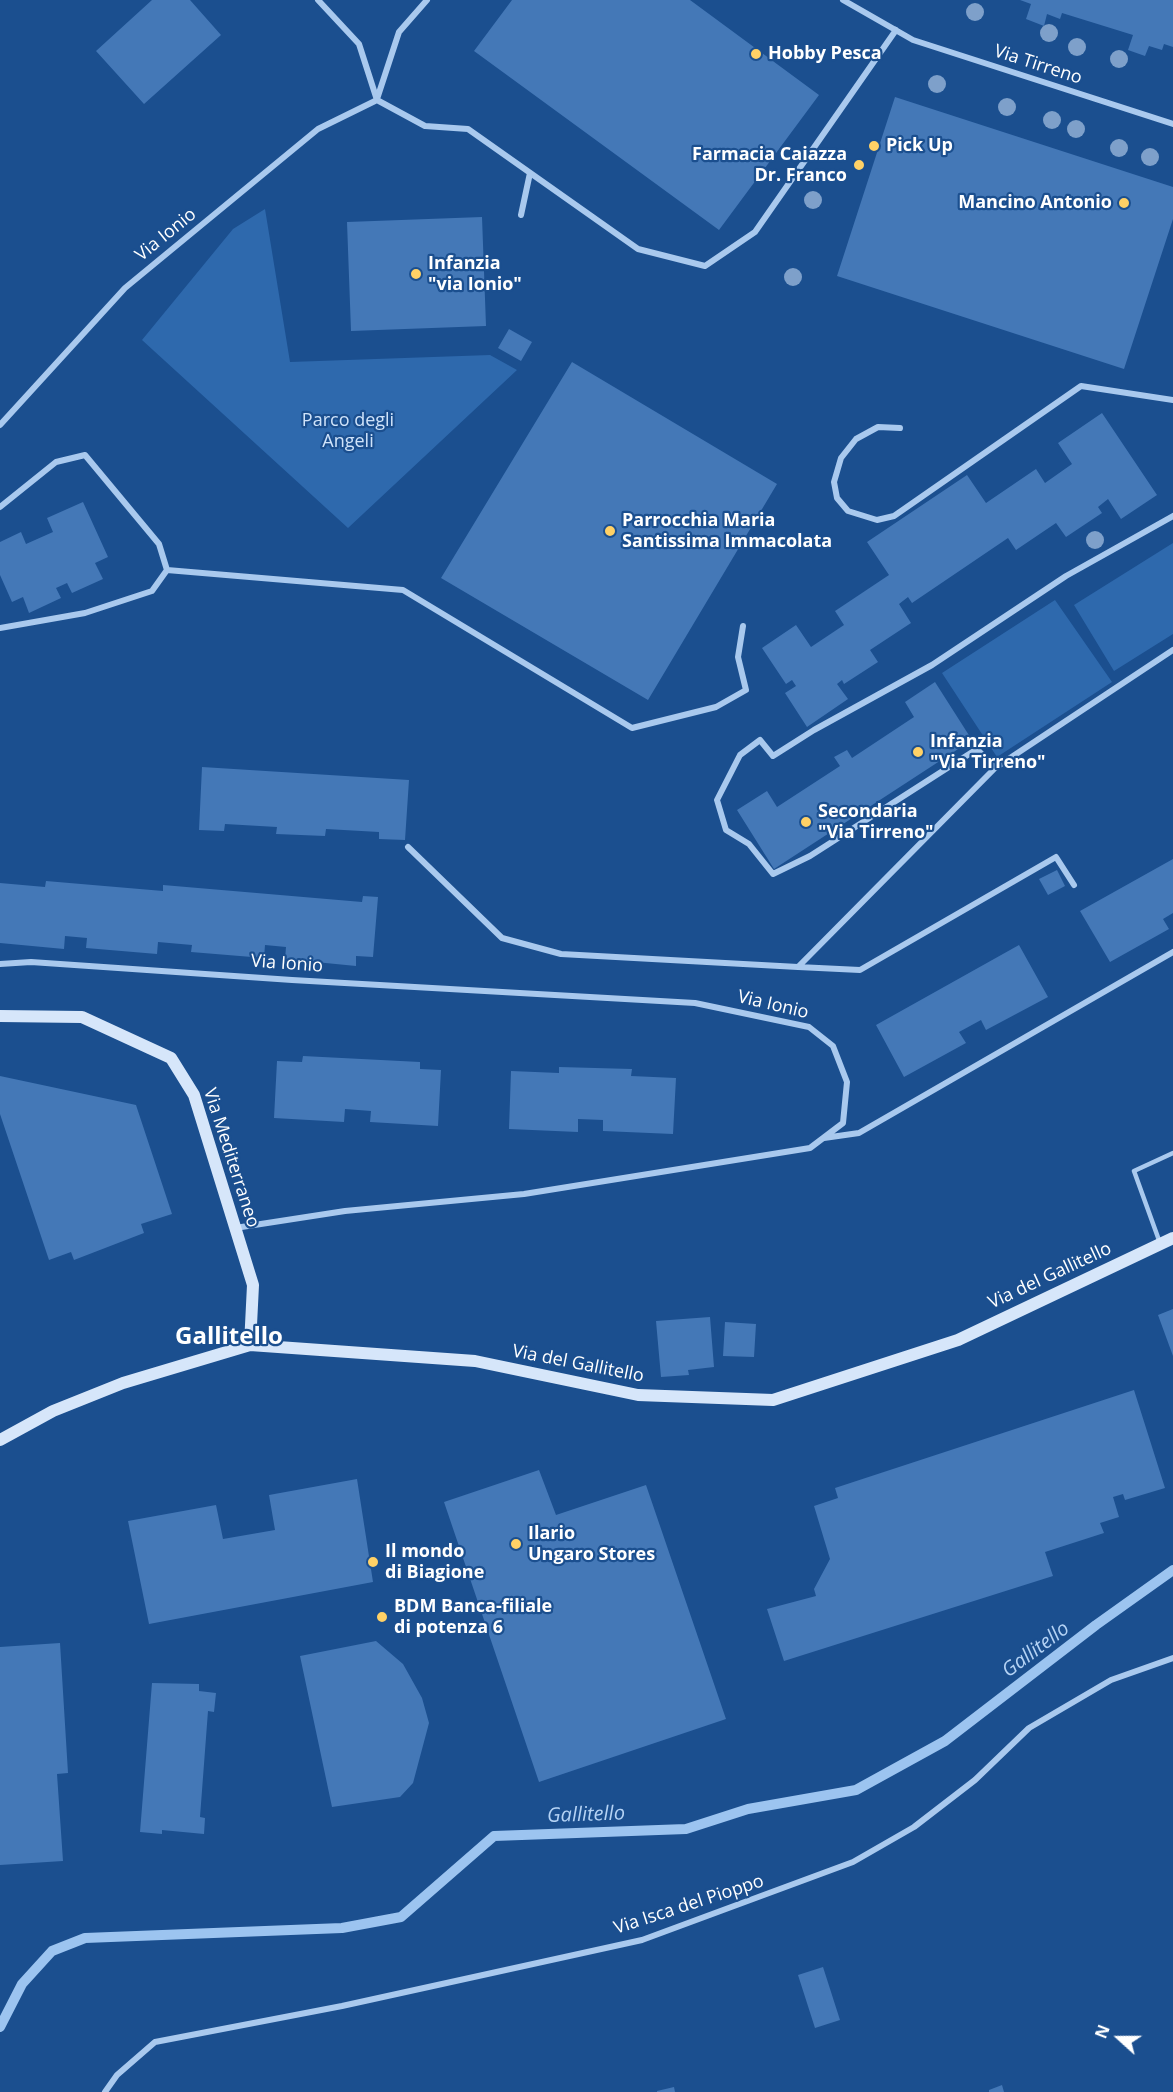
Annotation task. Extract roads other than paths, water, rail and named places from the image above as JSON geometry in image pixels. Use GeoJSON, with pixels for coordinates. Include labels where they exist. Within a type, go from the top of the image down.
{"type":"FeatureCollection","features":[{"type":"Feature","properties":{"kind":"street"},"geometry":{"type":"LineString","coordinates":[[318,0],[359,44],[377,100],[425,126],[468,129],[638,249],[705,266],[755,232],[896,30]]}},
{"type":"Feature","properties":{"kind":"street"},"geometry":{"type":"LineString","coordinates":[[377,100],[399,32],[427,0]]}},
{"type":"Feature","properties":{"kind":"street","name":"Via Tirreno"},"geometry":{"type":"LineString","coordinates":[[843,0],[913,40],[1173,124]]}},
{"type":"Feature","properties":{"kind":"street","name":"Via Ionio"},"geometry":{"type":"LineString","coordinates":[[0,425],[125,288],[318,129],[377,100]]}},
{"type":"Feature","properties":{"kind":"street"},"geometry":{"type":"LineString","coordinates":[[521,215],[530,173]]}},
{"type":"Feature","properties":{"kind":"street"},"geometry":{"type":"LineString","coordinates":[[900,428],[878,428],[856,439],[842,458],[834,482],[837,498],[848,511],[877,520],[894,516],[1081,386],[1173,400]]}},
{"type":"Feature","properties":{"kind":"street"},"geometry":{"type":"LineString","coordinates":[[0,507],[56,462],[85,455],[159,544],[167,570]]}},
{"type":"Feature","properties":{"kind":"street"},"geometry":{"type":"LineString","coordinates":[[995,768],[977,750],[810,856],[772,874],[749,843],[726,830],[717,800],[740,755],[760,740],[773,756],[814,730],[932,665],[1066,576],[1173,516]]}},
{"type":"Feature","properties":{"kind":"street"},"geometry":{"type":"LineString","coordinates":[[167,570],[403,590],[632,728],[716,707],[746,690],[738,657],[743,626]]}},
{"type":"Feature","properties":{"kind":"street"},"geometry":{"type":"LineString","coordinates":[[0,628],[85,613],[152,591],[167,570]]}},
{"type":"Feature","properties":{"kind":"street"},"geometry":{"type":"LineString","coordinates":[[798,967],[995,768],[1173,650]]}},
{"type":"Feature","properties":{"kind":"street"},"geometry":{"type":"LineString","coordinates":[[408,847],[502,938],[561,954],[860,970],[1056,857],[1074,885]]}},
{"type":"Feature","properties":{"kind":"street"},"geometry":{"type":"LineString","coordinates":[[823,1138],[859,1133],[1173,952]]}},
{"type":"Feature","properties":{"kind":"street","name":"Via Ionio"},"geometry":{"type":"LineString","coordinates":[[0,964],[31,962],[292,980],[695,1003],[809,1027],[833,1046],[847,1082],[843,1123],[810,1148],[524,1194],[345,1211],[236,1228]]}},
{"type":"Feature","properties":{"kind":"street","name":"Via Mediterraneo"},"geometry":{"type":"LineString","coordinates":[[0,1016],[81,1017],[171,1058],[194,1095],[253,1285],[250,1345]]}},
{"type":"Feature","properties":{"kind":"street","name":"Via del Gallitello"},"geometry":{"type":"LineString","coordinates":[[0,1440],[53,1411],[123,1383],[250,1345],[475,1361],[638,1395],[773,1400],[958,1340],[1173,1238]]}},
{"type":"Feature","properties":{"kind":"street","name":"Via Isca del Pioppo"},"geometry":{"type":"LineString","coordinates":[[105,2092],[117,2075],[155,2042],[342,2006],[642,1940],[842,1866],[914,1827],[975,1780],[1029,1728],[1111,1680],[1173,1658]]}},
{"type":"Feature","properties":{"kind":"lane"},"geometry":{"type":"LineString","coordinates":[[1160,1244],[1134,1171],[1173,1153]]}},
{"type":"Feature","properties":{"kind":"waterway","name":"Gallitello"},"geometry":{"type":"LineString","coordinates":[[0,2027],[22,1984],[52,1951],[85,1938],[342,1928],[401,1917],[494,1836],[686,1829],[748,1809],[856,1790],[945,1741],[1096,1625],[1173,1570]]}},
{"type":"Feature","properties":{"kind":"place","name":"Hobby Pesca"},"geometry":{"type":"Point","coordinates":[756,54]}},
{"type":"Feature","properties":{"kind":"place","name":"Pick Up"},"geometry":{"type":"Point","coordinates":[874,146]}},
{"type":"Feature","properties":{"kind":"place","name":"Farmacia Caiazza Dr. Franco"},"geometry":{"type":"Point","coordinates":[859,165]}},
{"type":"Feature","properties":{"kind":"place","name":"Mancino Antonio"},"geometry":{"type":"Point","coordinates":[1124,203]}},
{"type":"Feature","properties":{"kind":"place","name":"Infanzia \"via Ionio\""},"geometry":{"type":"Point","coordinates":[416,274]}},
{"type":"Feature","properties":{"kind":"place","name":"Parrocchia Maria Santissima Immacolata"},"geometry":{"type":"Point","coordinates":[610,531]}},
{"type":"Feature","properties":{"kind":"place","name":"Infanzia \"Via Tirreno\""},"geometry":{"type":"Point","coordinates":[918,752]}},
{"type":"Feature","properties":{"kind":"place","name":"Secondaria \"Via Tirreno\""},"geometry":{"type":"Point","coordinates":[806,822]}},
{"type":"Feature","properties":{"kind":"place","name":"Ilario Ungaro Stores"},"geometry":{"type":"Point","coordinates":[516,1544]}},
{"type":"Feature","properties":{"kind":"place","name":"Il mondo di Biagione"},"geometry":{"type":"Point","coordinates":[373,1562]}},
{"type":"Feature","properties":{"kind":"place","name":"BDM Banca-filiale di potenza 6"},"geometry":{"type":"Point","coordinates":[382,1617]}},
{"type":"Feature","properties":{"kind":"district","name":"Gallitello"},"geometry":{"type":"Point","coordinates":[229,1337]}},
{"type":"Feature","properties":{"kind":"park label","name":"Parco degli Angeli"},"geometry":{"type":"Point","coordinates":[348,431]}}]}
